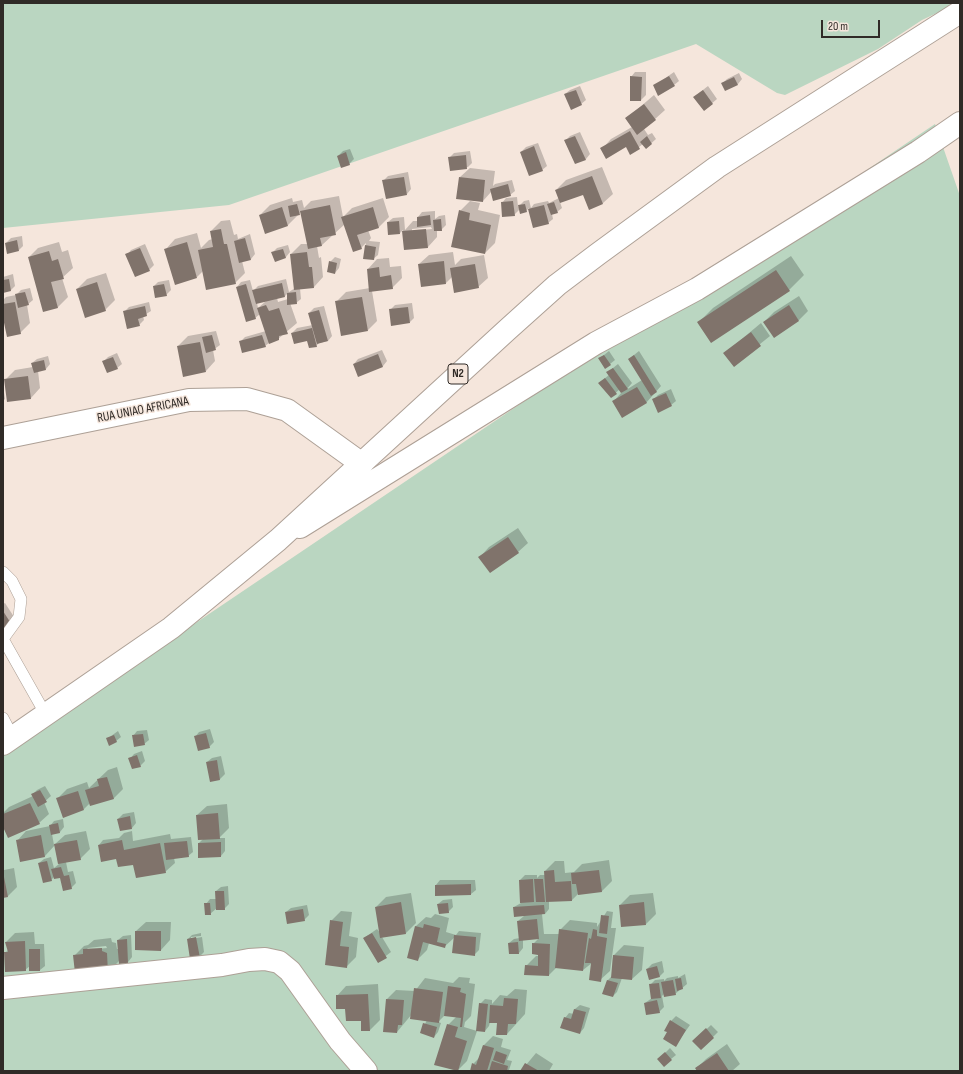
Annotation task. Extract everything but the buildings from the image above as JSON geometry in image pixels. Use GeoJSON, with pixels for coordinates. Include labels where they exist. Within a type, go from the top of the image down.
{"type":"FeatureCollection","features":[{"type":"Feature","properties":{"kind":"main road","name":"N2"},"geometry":{"type":"LineString","coordinates":[[8,741],[171,628],[278,540],[507,330],[558,285],[592,258],[717,167],[960,12]]}},
{"type":"Feature","properties":{"kind":"main road"},"geometry":{"type":"LineString","coordinates":[[278,540],[479,418],[596,343],[704,285],[918,152],[960,123]]}},
{"type":"Feature","properties":{"kind":"main road","name":"RUA UNIAO AFRICANA"},"geometry":{"type":"LineString","coordinates":[[3,438],[189,400],[247,399],[287,410],[362,464]]}},
{"type":"Feature","properties":{"kind":"main road"},"geometry":{"type":"LineString","coordinates":[[3,988],[222,965],[249,960],[265,959],[279,962],[290,971],[336,1035],[366,1071]]}},
{"type":"Feature","properties":{"kind":"lane"},"geometry":{"type":"LineString","coordinates":[[3,572],[12,581],[21,599],[19,617],[3,639],[46,715]]}},
{"type":"Feature","properties":{"kind":"lane"},"geometry":{"type":"LineString","coordinates":[[3,718],[8,741]]}},
{"type":"Feature","properties":{"kind":"green space"},"geometry":{"type":"Polygon","coordinates":[[[3,3],[956,4],[922,20],[878,49],[785,95],[777,93],[696,44],[229,205],[3,228],[3,3]]]}},
{"type":"Feature","properties":{"kind":"green space"},"geometry":{"type":"Polygon","coordinates":[[[935,124],[960,196],[960,1071],[3,1071],[3,753],[935,124]]]}}]}
